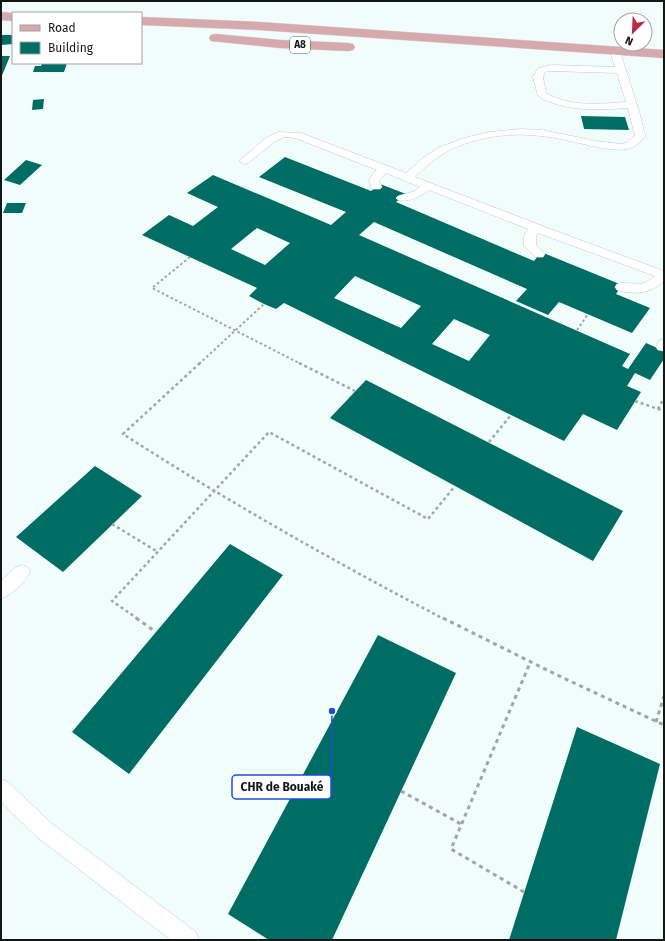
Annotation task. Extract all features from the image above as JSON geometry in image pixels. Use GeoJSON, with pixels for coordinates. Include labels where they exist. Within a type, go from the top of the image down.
{"type":"FeatureCollection","features":[{"type":"Feature","properties":{"kind":"main road"},"geometry":{"type":"LineString","coordinates":[[1,16],[12,17]]}},
{"type":"Feature","properties":{"kind":"main road","name":"A8"},"geometry":{"type":"LineString","coordinates":[[142,21],[259,26],[461,42],[613,51]]}},
{"type":"Feature","properties":{"kind":"main road","name":"A8"},"geometry":{"type":"LineString","coordinates":[[142,26],[213,37],[280,44],[357,47],[461,42]]}},
{"type":"Feature","properties":{"kind":"main road","name":"A8"},"geometry":{"type":"LineString","coordinates":[[631,52],[664,54]]}},
{"type":"Feature","properties":{"kind":"lane"},"geometry":{"type":"LineString","coordinates":[[407,178],[424,162],[448,147],[476,138],[510,132],[543,132],[613,146],[627,146],[640,136],[622,70],[615,52]]}},
{"type":"Feature","properties":{"kind":"lane"},"geometry":{"type":"LineString","coordinates":[[622,70],[551,68],[541,70],[538,77],[541,94],[550,101],[566,104],[632,105]]}},
{"type":"Feature","properties":{"kind":"lane"},"geometry":{"type":"LineString","coordinates":[[244,162],[270,140],[282,134],[297,135],[664,275],[653,285],[643,288],[634,290],[621,287]]}},
{"type":"Feature","properties":{"kind":"lane"},"geometry":{"type":"LineString","coordinates":[[376,187],[374,181],[385,169]]}},
{"type":"Feature","properties":{"kind":"lane"},"geometry":{"type":"LineString","coordinates":[[402,198],[419,193],[428,186]]}},
{"type":"Feature","properties":{"kind":"lane"},"geometry":{"type":"LineString","coordinates":[[535,227],[530,236],[530,246],[539,254]]}},
{"type":"Feature","properties":{"kind":"lane"},"geometry":{"type":"LineString","coordinates":[[1,592],[22,572]]}},
{"type":"Feature","properties":{"kind":"lane"},"geometry":{"type":"LineString","coordinates":[[1,789],[44,830],[188,940]]}},
{"type":"Feature","properties":{"kind":"path"},"geometry":{"type":"LineString","coordinates":[[190,257],[152,288],[355,392]]}},
{"type":"Feature","properties":{"kind":"path"},"geometry":{"type":"LineString","coordinates":[[264,304],[123,434],[214,492],[307,546],[428,611],[530,663],[664,725]]}},
{"type":"Feature","properties":{"kind":"path"},"geometry":{"type":"LineString","coordinates":[[577,330],[588,314]]}},
{"type":"Feature","properties":{"kind":"path"},"geometry":{"type":"LineString","coordinates":[[658,409],[664,398]]}},
{"type":"Feature","properties":{"kind":"path"},"geometry":{"type":"LineString","coordinates":[[635,401],[664,411]]}},
{"type":"Feature","properties":{"kind":"path"},"geometry":{"type":"LineString","coordinates":[[490,442],[511,415]]}},
{"type":"Feature","properties":{"kind":"path"},"geometry":{"type":"LineString","coordinates":[[156,632],[112,601],[270,432],[428,520],[455,486]]}},
{"type":"Feature","properties":{"kind":"path"},"geometry":{"type":"LineString","coordinates":[[112,524],[158,552]]}},
{"type":"Feature","properties":{"kind":"path"},"geometry":{"type":"LineString","coordinates":[[524,892],[451,849],[530,663]]}},
{"type":"Feature","properties":{"kind":"path"},"geometry":{"type":"LineString","coordinates":[[656,722],[664,696]]}},
{"type":"Feature","properties":{"kind":"path"},"geometry":{"type":"LineString","coordinates":[[401,791],[461,824]]}},
{"type":"Feature","properties":{"kind":"building"},"geometry":{"type":"Polygon","coordinates":[[[1,35],[12,35],[12,44],[1,45],[1,35]]]}},
{"type":"Feature","properties":{"kind":"building"},"geometry":{"type":"Polygon","coordinates":[[[1,56],[10,56],[1,78],[1,56]]]}},
{"type":"Feature","properties":{"kind":"building"},"geometry":{"type":"Polygon","coordinates":[[[42,64],[67,64],[64,72],[33,72],[35,66],[41,66],[42,64]]]}},
{"type":"Feature","properties":{"kind":"building"},"geometry":{"type":"Polygon","coordinates":[[[44,99],[43,109],[32,110],[33,100],[44,99]]]}},
{"type":"Feature","properties":{"kind":"building"},"geometry":{"type":"Polygon","coordinates":[[[581,116],[625,117],[629,130],[584,129],[581,116]]]}},
{"type":"Feature","properties":{"kind":"building"},"geometry":{"type":"Polygon","coordinates":[[[285,157],[371,191],[380,184],[406,194],[396,202],[534,261],[541,252],[622,285],[616,294],[650,308],[632,333],[559,302],[548,315],[516,301],[527,289],[374,222],[359,235],[630,354],[622,366],[628,369],[646,343],[664,351],[664,359],[650,380],[635,373],[627,386],[641,392],[617,430],[583,414],[564,441],[284,303],[276,309],[264,304],[249,296],[257,288],[142,235],[169,215],[193,226],[218,207],[187,193],[213,175],[331,225],[346,212],[259,177],[285,157]],[[257,228],[231,249],[265,265],[290,243],[257,228]],[[355,276],[334,298],[401,328],[421,306],[355,276]],[[454,319],[432,344],[469,361],[490,335],[454,319]]]}},
{"type":"Feature","properties":{"kind":"building"},"geometry":{"type":"Polygon","coordinates":[[[26,160],[42,165],[20,185],[4,180],[26,160]]]}},
{"type":"Feature","properties":{"kind":"building"},"geometry":{"type":"Polygon","coordinates":[[[7,203],[26,203],[22,213],[3,213],[7,203]]]}},
{"type":"Feature","properties":{"kind":"building"},"geometry":{"type":"Polygon","coordinates":[[[366,380],[623,511],[593,561],[330,418],[366,380]]]}},
{"type":"Feature","properties":{"kind":"building"},"geometry":{"type":"Polygon","coordinates":[[[95,466],[142,496],[63,572],[16,537],[95,466]]]}},
{"type":"Feature","properties":{"kind":"building"},"geometry":{"type":"Polygon","coordinates":[[[230,544],[283,575],[129,774],[72,732],[230,544]]]}},
{"type":"Feature","properties":{"kind":"building"},"geometry":{"type":"Polygon","coordinates":[[[378,635],[456,673],[332,940],[269,940],[228,914],[378,635]]]}},
{"type":"Feature","properties":{"kind":"building"},"geometry":{"type":"Polygon","coordinates":[[[577,727],[660,764],[616,940],[509,940],[577,727]]]}},
{"type":"Feature","properties":{"kind":"place","name":"CHR de Bouaké"},"geometry":{"type":"Point","coordinates":[332,711]}}]}
